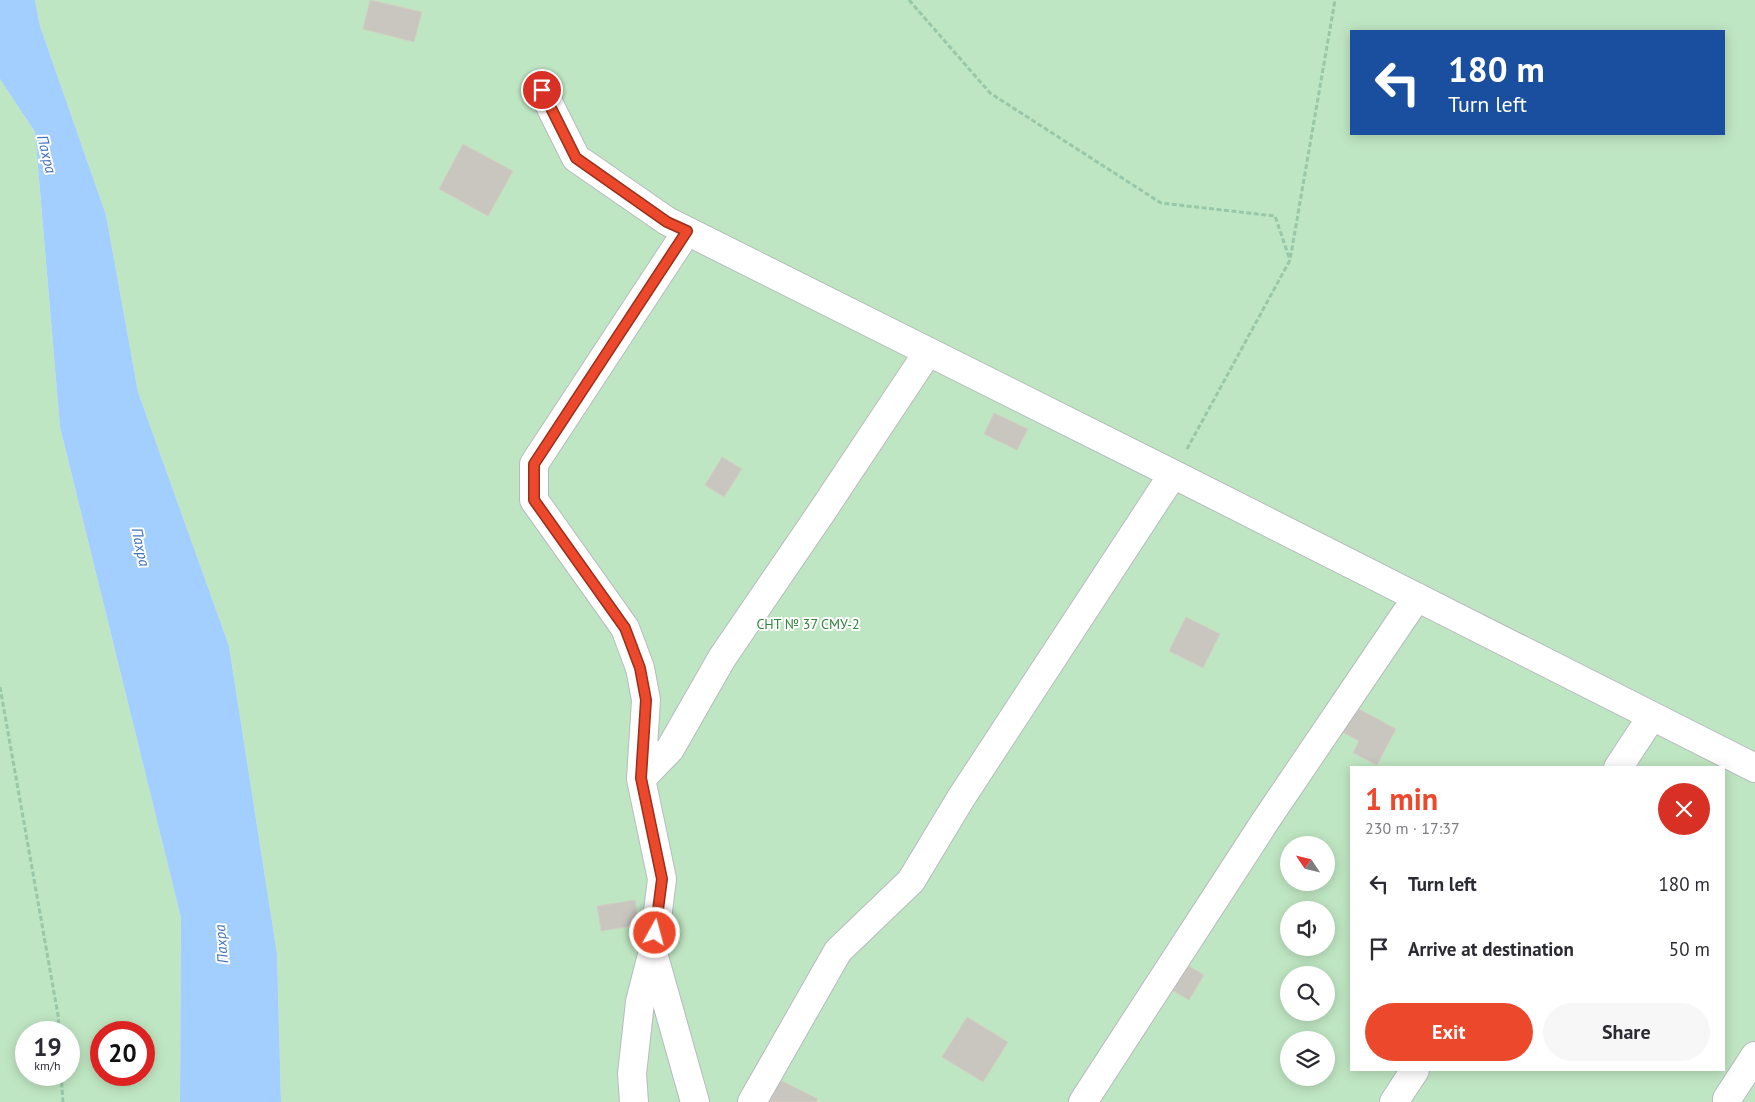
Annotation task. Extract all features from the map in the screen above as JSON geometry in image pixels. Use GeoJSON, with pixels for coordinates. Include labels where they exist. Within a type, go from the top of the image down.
{"type":"FeatureCollection","features":[{"type":"Feature","properties":{"kind":"lane"},"geometry":{"type":"LineString","coordinates":[[542,90],[576,158],[667,222],[1173,474],[1755,768]]}},
{"type":"Feature","properties":{"kind":"lane"},"geometry":{"type":"LineString","coordinates":[[634,1102],[632,1074],[640,1002],[653,951],[662,879],[641,778],[646,700],[640,668],[625,628],[534,500],[534,464],[687,231]]}},
{"type":"Feature","properties":{"kind":"lane"},"geometry":{"type":"LineString","coordinates":[[641,778],[670,750],[722,658],[928,352]]}},
{"type":"Feature","properties":{"kind":"lane"},"geometry":{"type":"LineString","coordinates":[[752,1102],[838,951],[911,881],[961,798],[1173,474]]}},
{"type":"Feature","properties":{"kind":"lane"},"geometry":{"type":"LineString","coordinates":[[1083,1102],[1264,823],[1417,597]]}},
{"type":"Feature","properties":{"kind":"lane"},"geometry":{"type":"LineString","coordinates":[[1619,766],[1652,716]]}},
{"type":"Feature","properties":{"kind":"lane"},"geometry":{"type":"LineString","coordinates":[[653,951],[696,1102]]}},
{"type":"Feature","properties":{"kind":"lane"},"geometry":{"type":"LineString","coordinates":[[1726,1101],[1755,1056]]}},
{"type":"Feature","properties":{"kind":"lane"},"geometry":{"type":"LineString","coordinates":[[1394,1102],[1414,1071]]}},
{"type":"Feature","properties":{"kind":"path"},"geometry":{"type":"LineString","coordinates":[[910,0],[990,93],[1161,203],[1275,216],[1290,260]]}},
{"type":"Feature","properties":{"kind":"path"},"geometry":{"type":"LineString","coordinates":[[1173,474],[1290,260],[1335,0]]}},
{"type":"Feature","properties":{"kind":"path"},"geometry":{"type":"LineString","coordinates":[[0,687],[58,1021]]}},
{"type":"Feature","properties":{"kind":"path"},"geometry":{"type":"LineString","coordinates":[[62,1086],[63,1102]]}},
{"type":"Feature","properties":{"kind":"green space","name":"СНТ № 37 СМУ-2"},"geometry":{"type":"Polygon","coordinates":[[[35,0],[1755,0],[1755,1102],[281,1102],[277,954],[229,646],[138,392],[106,215],[40,26],[35,0]]]}},
{"type":"Feature","properties":{"kind":"green space"},"geometry":{"type":"Polygon","coordinates":[[[0,79],[35,132],[60,427],[181,918],[180,1102],[0,1102],[0,79]]]}},
{"type":"Feature","properties":{"kind":"water","name":"Пахра"},"geometry":{"type":"Polygon","coordinates":[[[0,0],[35,0],[40,26],[106,215],[138,392],[229,646],[277,954],[281,1102],[180,1102],[181,918],[60,427],[35,132],[0,79],[0,0]]]}},
{"type":"Feature","properties":{"kind":"building"},"geometry":{"type":"Polygon","coordinates":[[[370,0],[422,12],[414,42],[363,29],[370,0]]]}},
{"type":"Feature","properties":{"kind":"building"},"geometry":{"type":"Polygon","coordinates":[[[463,144],[513,171],[488,216],[439,189],[463,144]]]}},
{"type":"Feature","properties":{"kind":"building"},"geometry":{"type":"Polygon","coordinates":[[[994,413],[1028,429],[1017,450],[984,434],[994,413]]]}},
{"type":"Feature","properties":{"kind":"building"},"geometry":{"type":"Polygon","coordinates":[[[722,457],[742,469],[724,497],[705,485],[722,457]]]}},
{"type":"Feature","properties":{"kind":"building"},"geometry":{"type":"Polygon","coordinates":[[[1186,617],[1220,634],[1203,668],[1169,651],[1186,617]]]}},
{"type":"Feature","properties":{"kind":"building"},"geometry":{"type":"Polygon","coordinates":[[[1348,703],[1396,729],[1377,765],[1353,753],[1359,741],[1335,728],[1348,703]]]}},
{"type":"Feature","properties":{"kind":"building"},"geometry":{"type":"Polygon","coordinates":[[[635,900],[639,925],[601,931],[597,906],[635,900]]]}},
{"type":"Feature","properties":{"kind":"building"},"geometry":{"type":"Polygon","coordinates":[[[1182,962],[1204,975],[1189,1000],[1167,987],[1182,962]]]}},
{"type":"Feature","properties":{"kind":"building"},"geometry":{"type":"Polygon","coordinates":[[[967,1017],[1008,1042],[983,1082],[942,1057],[967,1017]]]}},
{"type":"Feature","properties":{"kind":"building"},"geometry":{"type":"Polygon","coordinates":[[[780,1080],[818,1099],[816,1102],[769,1102],[780,1080]]]}},
{"type":"Feature","properties":{"kind":"route"},"geometry":{"type":"LineString","coordinates":[[542,90],[576,158],[667,222],[687,231],[534,464],[534,500],[625,628],[640,668],[646,700],[641,778],[662,879],[655,933]]}}]}
